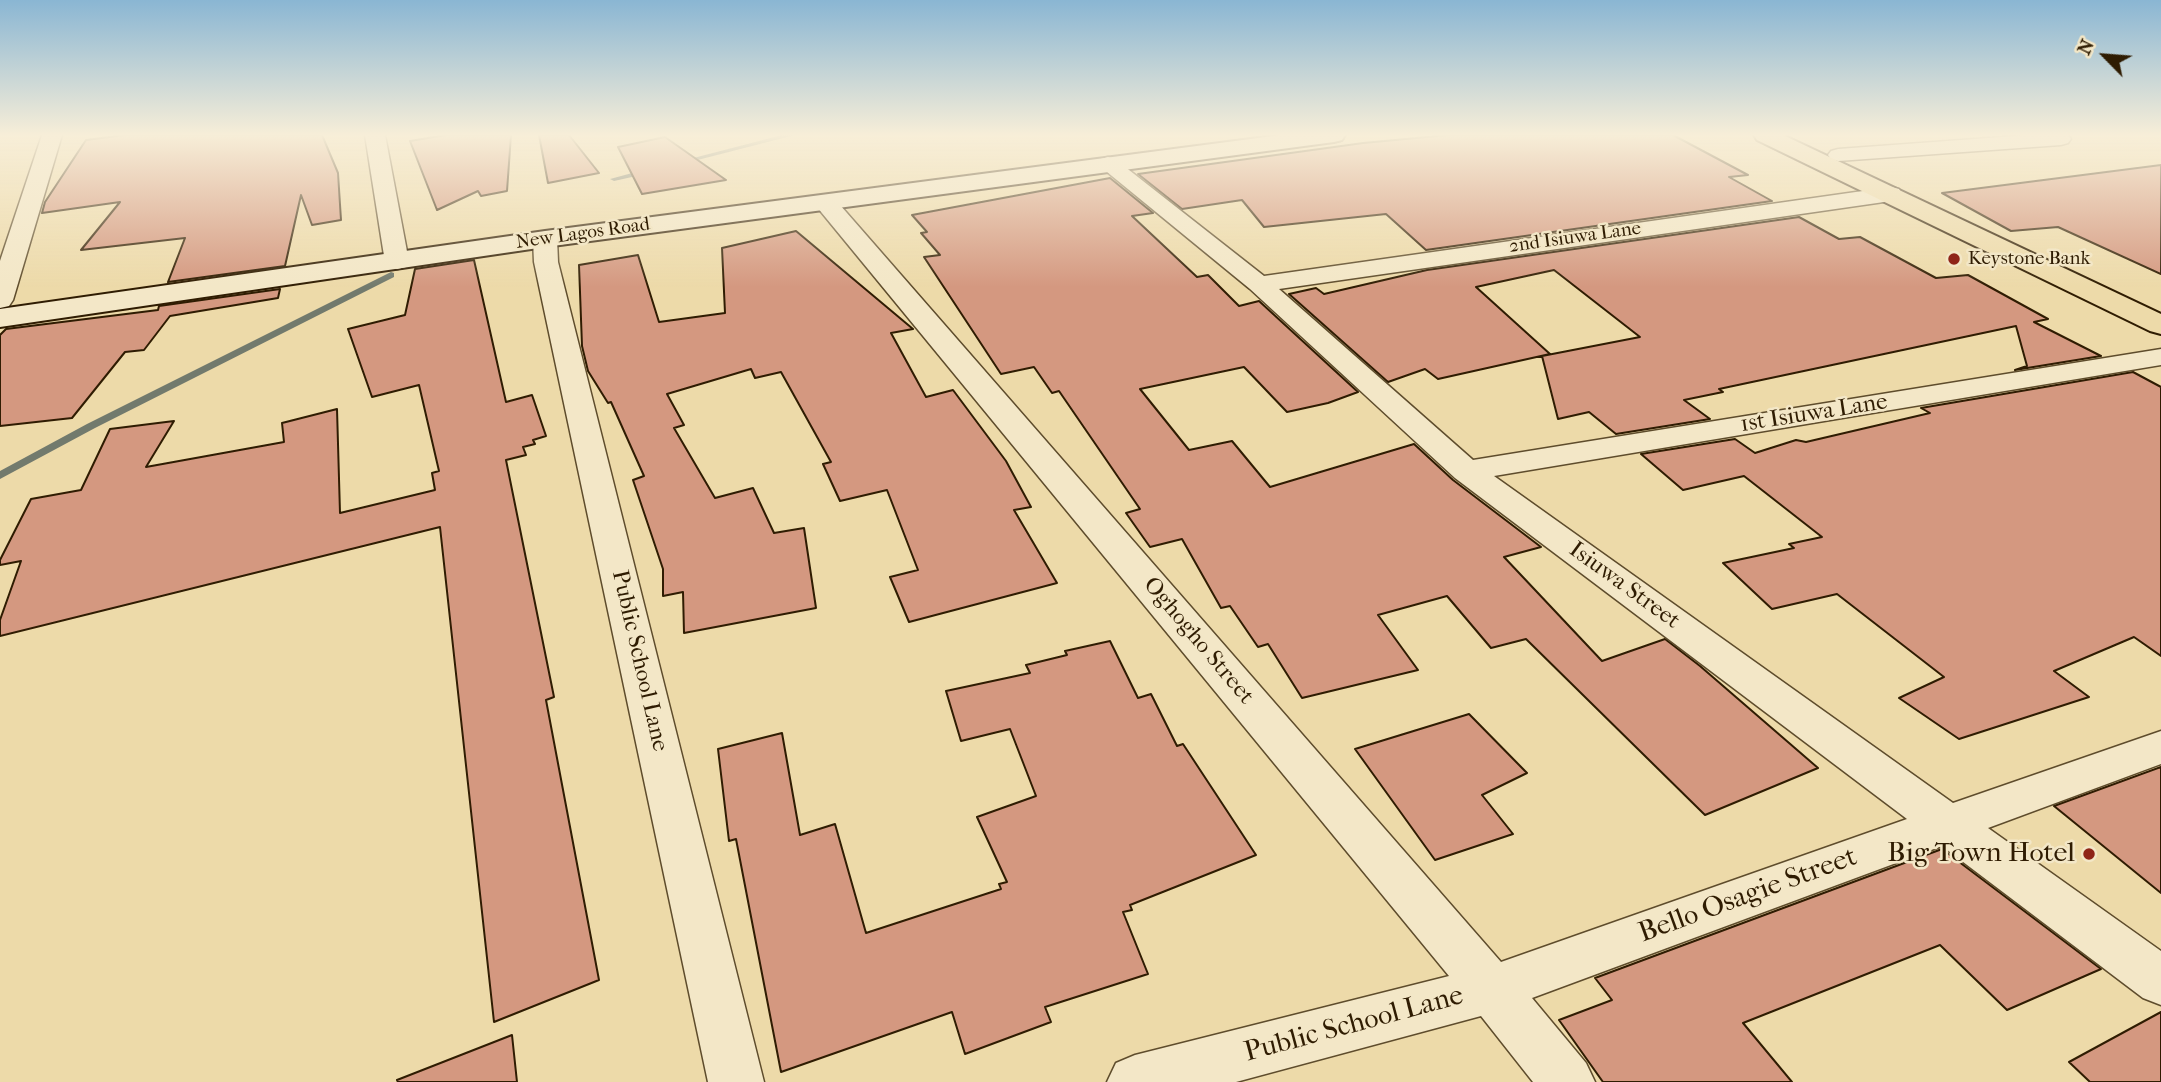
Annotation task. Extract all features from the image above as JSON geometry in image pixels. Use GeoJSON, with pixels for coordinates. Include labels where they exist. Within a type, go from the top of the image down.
{"type":"FeatureCollection","features":[{"type":"Feature","properties":{"kind":"highway"},"geometry":{"type":"LineString","coordinates":[[1871,185],[2161,325]]}},
{"type":"Feature","properties":{"kind":"highway"},"geometry":{"type":"LineString","coordinates":[[1902,185],[2161,308]]}},
{"type":"Feature","properties":{"kind":"main road","name":"New Lagos Road"},"geometry":{"type":"LineString","coordinates":[[0,318],[729,199],[837,185]]}},
{"type":"Feature","properties":{"kind":"main road","name":"New Lagos Road"},"geometry":{"type":"LineString","coordinates":[[0,300],[545,239],[945,185]]}},
{"type":"Feature","properties":{"kind":"street"},"geometry":{"type":"LineString","coordinates":[[0,300],[36,185]]}},
{"type":"Feature","properties":{"kind":"street"},"geometry":{"type":"LineString","coordinates":[[383,185],[395,254]]}},
{"type":"Feature","properties":{"kind":"street","name":"Isiuwa Street"},"geometry":{"type":"LineString","coordinates":[[1136,185],[1259,284],[1466,471],[1950,823],[2161,981]]}},
{"type":"Feature","properties":{"kind":"street","name":"2nd Isiuwa Lane"},"geometry":{"type":"LineString","coordinates":[[1259,284],[1891,194]]}},
{"type":"Feature","properties":{"kind":"street","name":"Oghogho Street"},"geometry":{"type":"LineString","coordinates":[[825,202],[1492,989],[1567,1082]]}},
{"type":"Feature","properties":{"kind":"street","name":"Public School Lane"},"geometry":{"type":"LineString","coordinates":[[545,239],[550,275],[736,1082]]}},
{"type":"Feature","properties":{"kind":"street","name":"1st Isiuwa Lane"},"geometry":{"type":"LineString","coordinates":[[1466,471],[2161,357]]}},
{"type":"Feature","properties":{"kind":"street","name":"Bello Osagie Street"},"geometry":{"type":"LineString","coordinates":[[1492,989],[2161,747]]}},
{"type":"Feature","properties":{"kind":"street","name":"Public School Lane"},"geometry":{"type":"LineString","coordinates":[[1135,1082],[1492,989]]}},
{"type":"Feature","properties":{"kind":"building"},"geometry":{"type":"Polygon","coordinates":[[[56,185],[339,185],[341,220],[312,225],[301,195],[285,266],[168,282],[185,238],[81,250],[120,202],[42,213],[45,202],[56,185]]]}},
{"type":"Feature","properties":{"kind":"building"},"geometry":{"type":"Polygon","coordinates":[[[427,185],[507,185],[507,191],[481,196],[478,191],[437,210],[427,185]]]}},
{"type":"Feature","properties":{"kind":"building"},"geometry":{"type":"Polygon","coordinates":[[[638,185],[693,185],[642,194],[638,185]]]}},
{"type":"Feature","properties":{"kind":"building"},"geometry":{"type":"Polygon","coordinates":[[[1070,185],[1119,185],[1153,213],[1132,216],[1197,277],[1208,275],[1239,306],[1259,301],[1358,392],[1328,403],[1287,412],[1244,367],[1140,389],[1189,450],[1232,441],[1270,487],[1414,444],[1453,480],[1541,547],[1504,557],[1602,661],[1665,639],[1818,768],[1705,815],[1526,639],[1491,648],[1447,596],[1378,615],[1418,670],[1302,698],[1268,644],[1258,647],[1230,606],[1221,608],[1182,539],[1150,547],[1126,513],[1140,509],[1059,391],[1052,393],[1034,367],[1001,374],[924,257],[940,255],[921,233],[927,232],[912,215],[1070,185]]]}},
{"type":"Feature","properties":{"kind":"building"},"geometry":{"type":"Polygon","coordinates":[[[1152,185],[1744,185],[1772,201],[1426,250],[1386,214],[1264,227],[1242,200],[1182,209],[1152,185]]]}},
{"type":"Feature","properties":{"kind":"building"},"geometry":{"type":"Polygon","coordinates":[[[2001,185],[2161,185],[2161,274],[2058,227],[2011,231],[1942,193],[2001,185]]]}},
{"type":"Feature","properties":{"kind":"building"},"geometry":{"type":"Polygon","coordinates":[[[1799,217],[1839,239],[1860,237],[1936,278],[1968,275],[2048,319],[2034,322],[2101,356],[2015,370],[2027,366],[2016,326],[1719,389],[1723,392],[1684,400],[1710,419],[1616,434],[1589,412],[1558,419],[1542,356],[1640,337],[1554,270],[1476,287],[1550,354],[1438,379],[1425,369],[1388,382],[1289,294],[1316,288],[1324,294],[1427,270],[1799,217]]]}},
{"type":"Feature","properties":{"kind":"building"},"geometry":{"type":"Polygon","coordinates":[[[796,231],[913,329],[891,333],[926,397],[953,390],[1006,461],[1031,507],[1014,510],[1057,583],[909,622],[890,577],[918,570],[887,490],[840,501],[823,464],[831,462],[781,372],[755,378],[751,369],[667,394],[684,425],[674,428],[715,498],[753,488],[774,533],[804,528],[816,608],[684,633],[683,592],[663,596],[663,569],[633,480],[644,476],[611,402],[608,403],[588,371],[582,346],[579,265],[638,255],[659,322],[725,313],[722,248],[796,231]]]}},
{"type":"Feature","properties":{"kind":"building"},"geometry":{"type":"Polygon","coordinates":[[[474,260],[506,402],[532,395],[546,436],[533,440],[535,444],[523,447],[526,455],[506,460],[554,697],[546,700],[599,980],[494,1022],[440,527],[0,636],[0,620],[21,561],[0,565],[0,560],[31,499],[81,490],[110,429],[174,421],[146,467],[284,442],[282,423],[337,409],[340,513],[435,490],[432,473],[439,471],[419,385],[372,397],[348,329],[405,315],[415,269],[474,260]]]}},
{"type":"Feature","properties":{"kind":"building"},"geometry":{"type":"Polygon","coordinates":[[[280,289],[278,298],[170,316],[144,350],[125,352],[72,418],[0,426],[0,335],[6,329],[158,310],[159,306],[280,289]]]}},
{"type":"Feature","properties":{"kind":"building"},"geometry":{"type":"Polygon","coordinates":[[[2133,372],[2161,387],[2161,656],[2134,637],[2054,671],[2089,697],[1959,739],[1899,698],[1944,677],[1837,594],[1772,609],[1723,563],[1794,548],[1789,544],[1822,537],[1744,476],[1683,490],[1641,454],[1735,439],[1755,453],[1796,440],[1806,442],[1930,413],[1921,408],[2133,372]]]}},
{"type":"Feature","properties":{"kind":"building"},"geometry":{"type":"Polygon","coordinates":[[[1110,641],[1138,698],[1151,694],[1177,746],[1183,744],[1256,855],[1130,905],[1132,910],[1123,912],[1148,974],[1045,1007],[1051,1022],[965,1054],[952,1012],[781,1072],[736,839],[729,841],[718,749],[782,733],[800,835],[835,824],[866,933],[1001,889],[999,884],[1007,882],[977,817],[1036,796],[1010,729],[961,741],[946,691],[1030,673],[1026,665],[1067,655],[1065,651],[1110,641]]]}},
{"type":"Feature","properties":{"kind":"building"},"geometry":{"type":"Polygon","coordinates":[[[1469,714],[1527,773],[1482,795],[1513,834],[1435,860],[1355,749],[1469,714]]]}},
{"type":"Feature","properties":{"kind":"building"},"geometry":{"type":"Polygon","coordinates":[[[2161,767],[2161,893],[2054,806],[2161,767]]]}},
{"type":"Feature","properties":{"kind":"building"},"geometry":{"type":"Polygon","coordinates":[[[1942,849],[2101,969],[2007,1010],[1940,945],[1743,1023],[1792,1082],[1603,1082],[1559,1020],[1612,1000],[1595,978],[1942,849]]]}},
{"type":"Feature","properties":{"kind":"building"},"geometry":{"type":"Polygon","coordinates":[[[2161,1012],[2161,1082],[2090,1082],[2069,1062],[2161,1012]]]}},
{"type":"Feature","properties":{"kind":"building"},"geometry":{"type":"Polygon","coordinates":[[[512,1035],[517,1082],[397,1080],[512,1035]]]}},
{"type":"Feature","properties":{"kind":"waterway"},"geometry":{"type":"LineString","coordinates":[[0,476],[91,426],[391,275]]}},
{"type":"Feature","properties":{"kind":"place","name":"Keystone Bank"},"geometry":{"type":"Point","coordinates":[1954,259]}},
{"type":"Feature","properties":{"kind":"place","name":"Big Town Hotel"},"geometry":{"type":"Point","coordinates":[2089,854]}}]}
